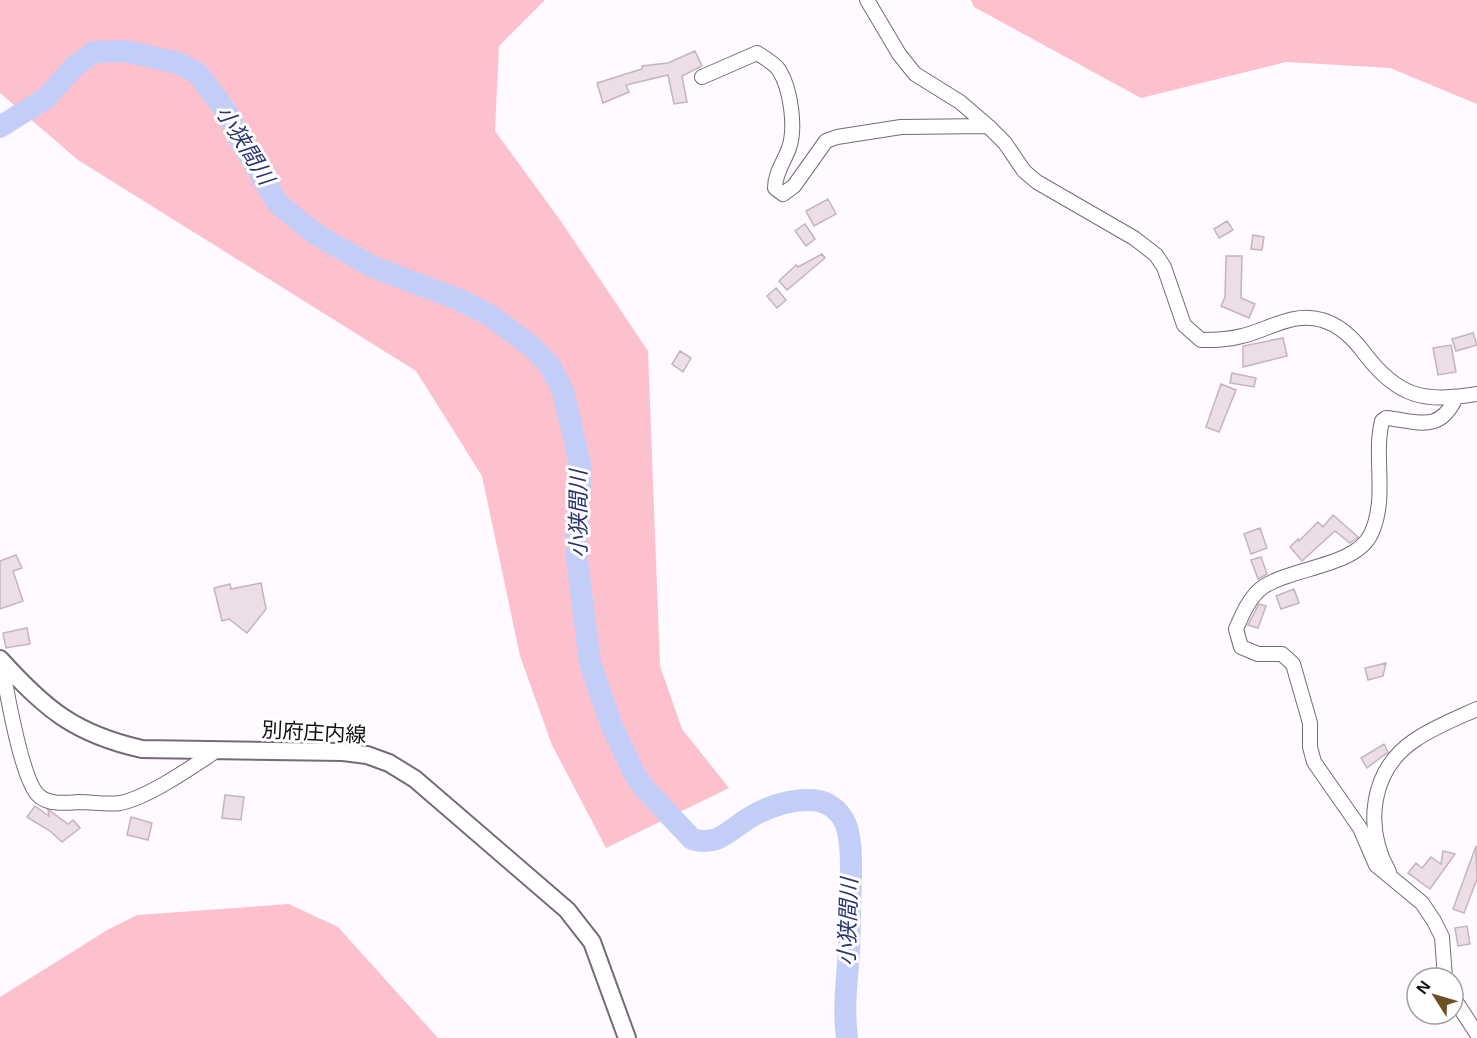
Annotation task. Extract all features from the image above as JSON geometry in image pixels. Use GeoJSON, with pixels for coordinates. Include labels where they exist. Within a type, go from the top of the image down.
{"type":"FeatureCollection","features":[{"type":"Feature","properties":{"kind":"main road","name":"別府庄内線"},"geometry":{"type":"LineString","coordinates":[[1,660],[39,700],[71,724],[93,736],[142,749],[290,750],[367,755],[389,763],[415,779],[567,910],[592,942],[627,1038]]}},
{"type":"Feature","properties":{"kind":"street"},"geometry":{"type":"LineString","coordinates":[[867,0],[899,54],[915,74],[960,102],[988,126],[1005,143],[1024,171],[1037,182],[1134,238],[1156,255],[1164,267],[1184,325],[1201,340],[1243,336],[1299,318],[1321,319],[1340,329],[1355,341],[1386,379],[1398,388],[1430,398],[1456,398],[1477,394]]}},
{"type":"Feature","properties":{"kind":"street"},"geometry":{"type":"LineString","coordinates":[[702,77],[757,53],[778,69],[786,84],[792,131],[789,147],[775,181],[775,188],[783,194],[794,186],[826,141],[837,137],[901,127],[988,126]]}},
{"type":"Feature","properties":{"kind":"street"},"geometry":{"type":"LineString","coordinates":[[1445,966],[1442,937],[1422,903],[1371,859],[1360,828],[1314,762],[1310,747],[1310,723],[1293,664],[1282,654],[1249,652],[1241,647],[1236,629],[1248,605],[1262,588],[1294,573],[1350,554],[1363,546],[1375,524],[1380,502],[1382,421],[1386,418],[1418,423],[1433,422],[1444,417],[1456,398]]}},
{"type":"Feature","properties":{"kind":"street"},"geometry":{"type":"LineString","coordinates":[[1,660],[13,721],[29,780],[39,795],[48,800],[60,803],[109,804],[129,801],[187,770],[216,751]]}},
{"type":"Feature","properties":{"kind":"street"},"geometry":{"type":"LineString","coordinates":[[1393,879],[1377,844],[1373,820],[1375,796],[1384,776],[1396,756],[1414,740],[1477,709]]}},
{"type":"Feature","properties":{"kind":"street"},"geometry":{"type":"LineString","coordinates":[[1465,1016],[1477,1034]]}},
{"type":"Feature","properties":{"kind":"shaded area"},"geometry":{"type":"Polygon","coordinates":[[[0,0],[545,0],[499,46],[495,131],[560,220],[648,351],[660,666],[682,729],[729,788],[606,848],[552,745],[520,656],[482,476],[416,371],[78,160],[0,93],[0,0]]]}},
{"type":"Feature","properties":{"kind":"shaded area"},"geometry":{"type":"Polygon","coordinates":[[[971,0],[1477,0],[1477,104],[1390,68],[1286,62],[1141,98],[974,7],[971,0]]]}},
{"type":"Feature","properties":{"kind":"shaded area"},"geometry":{"type":"Polygon","coordinates":[[[289,904],[338,927],[438,1038],[0,1038],[0,997],[109,929],[137,915],[289,904]]]}},
{"type":"Feature","properties":{"kind":"building"},"geometry":{"type":"Polygon","coordinates":[[[695,51],[702,66],[682,76],[687,102],[674,104],[668,75],[626,85],[629,92],[603,103],[597,83],[642,69],[642,66],[668,63],[695,51]]]}},
{"type":"Feature","properties":{"kind":"building"},"geometry":{"type":"Polygon","coordinates":[[[828,199],[836,214],[814,226],[806,211],[828,199]]]}},
{"type":"Feature","properties":{"kind":"building"},"geometry":{"type":"Polygon","coordinates":[[[1227,221],[1233,230],[1219,238],[1214,229],[1227,221]]]}},
{"type":"Feature","properties":{"kind":"building"},"geometry":{"type":"Polygon","coordinates":[[[805,224],[815,239],[806,246],[795,231],[805,224]]]}},
{"type":"Feature","properties":{"kind":"building"},"geometry":{"type":"Polygon","coordinates":[[[1253,235],[1264,237],[1262,250],[1251,249],[1253,235]]]}},
{"type":"Feature","properties":{"kind":"building"},"geometry":{"type":"Polygon","coordinates":[[[822,254],[825,258],[787,290],[779,281],[796,265],[798,267],[822,254]]]}},
{"type":"Feature","properties":{"kind":"building"},"geometry":{"type":"Polygon","coordinates":[[[1226,256],[1242,256],[1241,298],[1255,304],[1249,318],[1221,306],[1225,297],[1226,256]]]}},
{"type":"Feature","properties":{"kind":"building"},"geometry":{"type":"Polygon","coordinates":[[[776,288],[786,300],[777,308],[767,296],[776,288]]]}},
{"type":"Feature","properties":{"kind":"building"},"geometry":{"type":"Polygon","coordinates":[[[1473,333],[1477,345],[1456,351],[1452,339],[1473,333]]]}},
{"type":"Feature","properties":{"kind":"building"},"geometry":{"type":"Polygon","coordinates":[[[1283,338],[1287,356],[1243,367],[1243,346],[1283,338]]]}},
{"type":"Feature","properties":{"kind":"building"},"geometry":{"type":"Polygon","coordinates":[[[1451,345],[1456,372],[1438,375],[1433,348],[1451,345]]]}},
{"type":"Feature","properties":{"kind":"building"},"geometry":{"type":"Polygon","coordinates":[[[680,351],[691,358],[683,372],[672,364],[680,351]]]}},
{"type":"Feature","properties":{"kind":"building"},"geometry":{"type":"Polygon","coordinates":[[[1232,373],[1256,378],[1254,387],[1230,383],[1232,373]]]}},
{"type":"Feature","properties":{"kind":"building"},"geometry":{"type":"Polygon","coordinates":[[[1221,384],[1236,390],[1219,432],[1206,427],[1221,384]]]}},
{"type":"Feature","properties":{"kind":"building"},"geometry":{"type":"Polygon","coordinates":[[[1333,515],[1358,537],[1350,543],[1335,531],[1302,561],[1290,547],[1318,522],[1323,527],[1333,515]]]}},
{"type":"Feature","properties":{"kind":"building"},"geometry":{"type":"Polygon","coordinates":[[[1260,528],[1267,548],[1251,554],[1244,534],[1260,528]]]}},
{"type":"Feature","properties":{"kind":"building"},"geometry":{"type":"Polygon","coordinates":[[[16,555],[22,568],[13,571],[23,601],[0,609],[0,561],[16,555]]]}},
{"type":"Feature","properties":{"kind":"building"},"geometry":{"type":"Polygon","coordinates":[[[1261,557],[1267,574],[1258,579],[1251,560],[1261,557]]]}},
{"type":"Feature","properties":{"kind":"building"},"geometry":{"type":"Polygon","coordinates":[[[261,583],[266,609],[247,633],[229,619],[222,621],[214,588],[230,584],[231,589],[261,583]]]}},
{"type":"Feature","properties":{"kind":"building"},"geometry":{"type":"Polygon","coordinates":[[[1294,589],[1299,603],[1281,609],[1276,596],[1294,589]]]}},
{"type":"Feature","properties":{"kind":"building"},"geometry":{"type":"Polygon","coordinates":[[[1259,604],[1266,606],[1258,628],[1248,625],[1259,604]]]}},
{"type":"Feature","properties":{"kind":"building"},"geometry":{"type":"Polygon","coordinates":[[[27,628],[30,644],[6,648],[3,633],[27,628]]]}},
{"type":"Feature","properties":{"kind":"building"},"geometry":{"type":"Polygon","coordinates":[[[1386,663],[1383,676],[1368,680],[1365,668],[1386,663]]]}},
{"type":"Feature","properties":{"kind":"building"},"geometry":{"type":"Polygon","coordinates":[[[1384,744],[1388,752],[1367,768],[1361,758],[1384,744]]]}},
{"type":"Feature","properties":{"kind":"building"},"geometry":{"type":"Polygon","coordinates":[[[225,795],[244,797],[241,820],[222,818],[225,795]]]}},
{"type":"Feature","properties":{"kind":"building"},"geometry":{"type":"Polygon","coordinates":[[[35,806],[49,816],[48,810],[50,811],[68,824],[73,820],[80,828],[62,842],[50,831],[27,817],[35,806]]]}},
{"type":"Feature","properties":{"kind":"building"},"geometry":{"type":"Polygon","coordinates":[[[131,817],[152,823],[148,840],[127,835],[131,817]]]}},
{"type":"Feature","properties":{"kind":"building"},"geometry":{"type":"Polygon","coordinates":[[[1476,846],[1477,879],[1464,913],[1453,909],[1476,846]]]}},
{"type":"Feature","properties":{"kind":"building"},"geometry":{"type":"Polygon","coordinates":[[[1443,851],[1455,854],[1430,889],[1408,873],[1416,863],[1422,868],[1431,857],[1441,864],[1443,851]]]}},
{"type":"Feature","properties":{"kind":"building"},"geometry":{"type":"Polygon","coordinates":[[[1467,926],[1470,944],[1458,946],[1455,928],[1467,926]]]}},
{"type":"Feature","properties":{"kind":"waterway","name":"小狭間川"},"geometry":{"type":"LineString","coordinates":[[0,127],[46,98],[74,67],[94,52],[125,51],[178,63],[197,73],[226,111],[237,135],[278,204],[317,235],[373,267],[460,300],[491,316],[533,348],[550,366],[563,391],[581,468],[576,551],[590,663],[611,724],[634,773],[644,788],[692,839],[701,841],[716,839],[757,814],[773,806],[792,801],[824,802],[840,814],[847,828],[851,855],[845,1005],[847,1038]]}}]}
